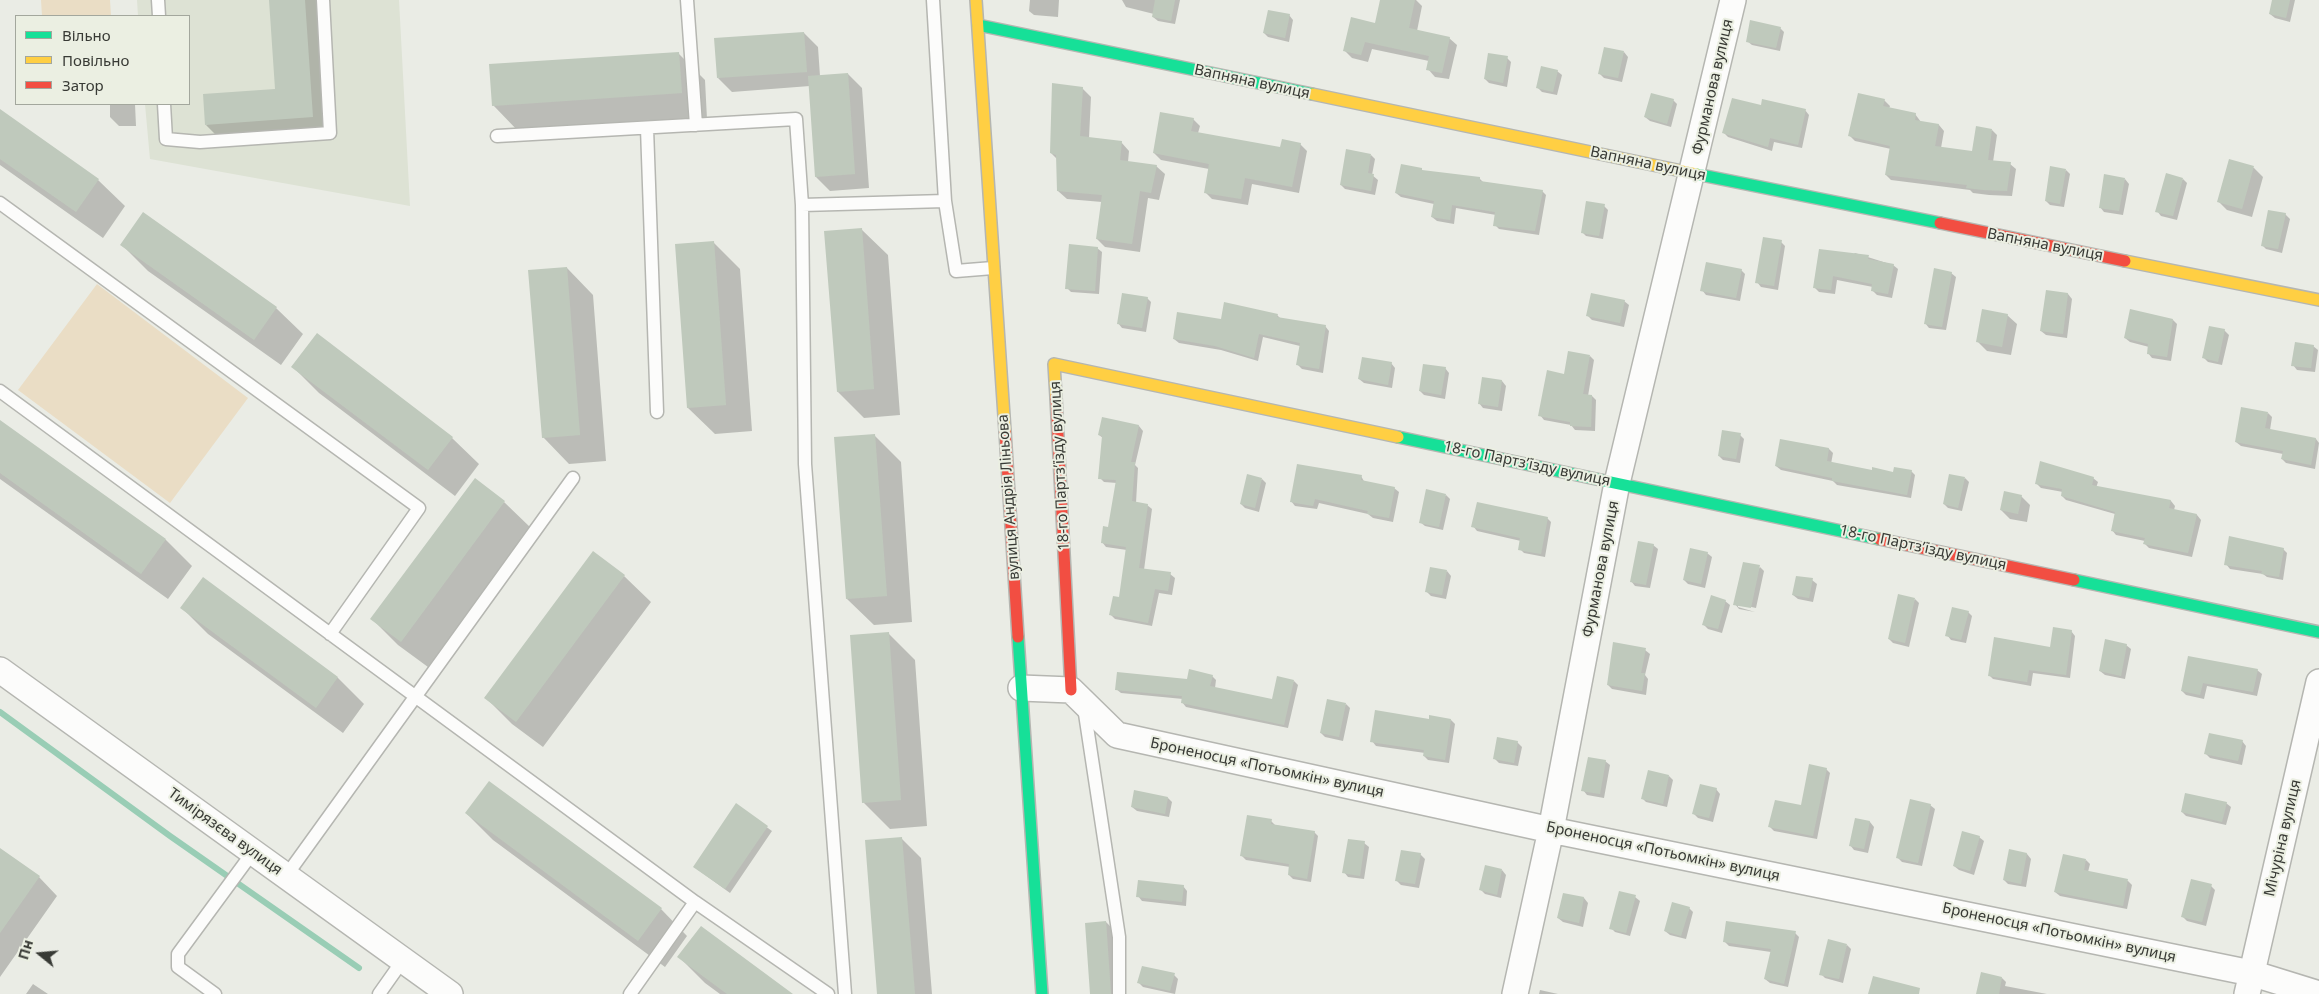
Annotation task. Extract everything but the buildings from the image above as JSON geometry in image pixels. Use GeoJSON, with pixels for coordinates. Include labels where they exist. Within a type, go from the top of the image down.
{"type":"FeatureCollection","features":[{"type":"Feature","properties":{"kind":"street","name":"вулиця Андрія Ліньова"},"geometry":{"type":"LineString","coordinates":[[976,0],[1042,994]]}},
{"type":"Feature","properties":{"kind":"street","name":"Фурманова вулиця"},"geometry":{"type":"LineString","coordinates":[[1515,994],[1551,830],[1617,483],[1733,0]]}},
{"type":"Feature","properties":{"kind":"street","name":"Вапняна вулиця"},"geometry":{"type":"LineString","coordinates":[[978,26],[2319,300]]}},
{"type":"Feature","properties":{"kind":"street","name":"18-го Партз’їзду вулиця"},"geometry":{"type":"LineString","coordinates":[[1077,696],[1054,364],[2319,632]]}},
{"type":"Feature","properties":{"kind":"street","name":"Тимірязєва вулиця"},"geometry":{"type":"LineString","coordinates":[[0,670],[450,994]]}},
{"type":"Feature","properties":{"kind":"street","name":"Мічуріна вулиця"},"geometry":{"type":"LineString","coordinates":[[2249,983],[2319,682]]}},
{"type":"Feature","properties":{"kind":"street"},"geometry":{"type":"LineString","coordinates":[[1021,688],[1077,696]]}},
{"type":"Feature","properties":{"kind":"street","name":"Броненосця «Потьомкін» вулиця"},"geometry":{"type":"LineString","coordinates":[[1077,696],[1117,735],[2249,983],[2319,994]]}},
{"type":"Feature","properties":{"kind":"lane"},"geometry":{"type":"LineString","coordinates":[[158,0],[159,15]]}},
{"type":"Feature","properties":{"kind":"lane"},"geometry":{"type":"LineString","coordinates":[[164,105],[166,139],[200,142],[330,133],[323,0]]}},
{"type":"Feature","properties":{"kind":"lane"},"geometry":{"type":"LineString","coordinates":[[687,0],[696,125]]}},
{"type":"Feature","properties":{"kind":"lane"},"geometry":{"type":"LineString","coordinates":[[933,0],[946,201],[956,271],[993,268]]}},
{"type":"Feature","properties":{"kind":"lane"},"geometry":{"type":"LineString","coordinates":[[496,136],[796,119],[802,205],[805,464],[845,994]]}},
{"type":"Feature","properties":{"kind":"lane"},"geometry":{"type":"LineString","coordinates":[[647,128],[657,412]]}},
{"type":"Feature","properties":{"kind":"lane"},"geometry":{"type":"LineString","coordinates":[[802,205],[946,201]]}},
{"type":"Feature","properties":{"kind":"lane"},"geometry":{"type":"LineString","coordinates":[[0,203],[419,508],[330,634]]}},
{"type":"Feature","properties":{"kind":"lane"},"geometry":{"type":"LineString","coordinates":[[0,391],[695,902],[828,994]]}},
{"type":"Feature","properties":{"kind":"lane"},"geometry":{"type":"LineString","coordinates":[[286,876],[573,478]]}},
{"type":"Feature","properties":{"kind":"lane"},"geometry":{"type":"LineString","coordinates":[[1077,696],[1119,936],[1119,994]]}},
{"type":"Feature","properties":{"kind":"lane"},"geometry":{"type":"LineString","coordinates":[[215,994],[178,967],[178,954],[253,852]]}},
{"type":"Feature","properties":{"kind":"lane"},"geometry":{"type":"LineString","coordinates":[[630,994],[695,902]]}},
{"type":"Feature","properties":{"kind":"lane"},"geometry":{"type":"LineString","coordinates":[[379,994],[403,960]]}},
{"type":"Feature","properties":{"kind":"shaded area"},"geometry":{"type":"Polygon","coordinates":[[[41,0],[110,0],[111,15],[42,15],[41,0]]]}},
{"type":"Feature","properties":{"kind":"shaded area"},"geometry":{"type":"Polygon","coordinates":[[[137,0],[399,0],[410,206],[150,159],[145,105],[190,105],[190,15],[138,15],[137,0]]]}},
{"type":"Feature","properties":{"kind":"shaded area"},"geometry":{"type":"Polygon","coordinates":[[[97,284],[248,398],[170,503],[18,390],[97,284]]]}},
{"type":"Feature","properties":{"kind":"waterway"},"geometry":{"type":"LineString","coordinates":[[0,712],[170,836],[359,968]]}},
{"type":"Feature","properties":{"kind":"traffic: fast"},"geometry":{"type":"LineString","coordinates":[[978,25],[1312,94]]}},
{"type":"Feature","properties":{"kind":"traffic: fast"},"geometry":{"type":"LineString","coordinates":[[1696,174],[1940,223]]}},
{"type":"Feature","properties":{"kind":"traffic: fast"},"geometry":{"type":"LineString","coordinates":[[1398,437],[1879,539]]}},
{"type":"Feature","properties":{"kind":"traffic: fast"},"geometry":{"type":"LineString","coordinates":[[2074,580],[2319,632]]}},
{"type":"Feature","properties":{"kind":"traffic: fast"},"geometry":{"type":"LineString","coordinates":[[1018,637],[1042,994]]}},
{"type":"Feature","properties":{"kind":"traffic: slow"},"geometry":{"type":"LineString","coordinates":[[976,0],[1005,431]]}},
{"type":"Feature","properties":{"kind":"traffic: slow"},"geometry":{"type":"LineString","coordinates":[[1312,94],[1696,174]]}},
{"type":"Feature","properties":{"kind":"traffic: slow"},"geometry":{"type":"LineString","coordinates":[[2125,261],[2319,300]]}},
{"type":"Feature","properties":{"kind":"traffic: slow"},"geometry":{"type":"LineString","coordinates":[[1056,397],[1054,364],[1398,437]]}},
{"type":"Feature","properties":{"kind":"traffic: jam"},"geometry":{"type":"LineString","coordinates":[[1940,223],[2125,261]]}},
{"type":"Feature","properties":{"kind":"traffic: jam"},"geometry":{"type":"LineString","coordinates":[[1056,397],[1071,690]]}},
{"type":"Feature","properties":{"kind":"traffic: jam"},"geometry":{"type":"LineString","coordinates":[[1005,431],[1018,637]]}},
{"type":"Feature","properties":{"kind":"traffic: jam"},"geometry":{"type":"LineString","coordinates":[[1879,539],[2074,580]]}}]}
